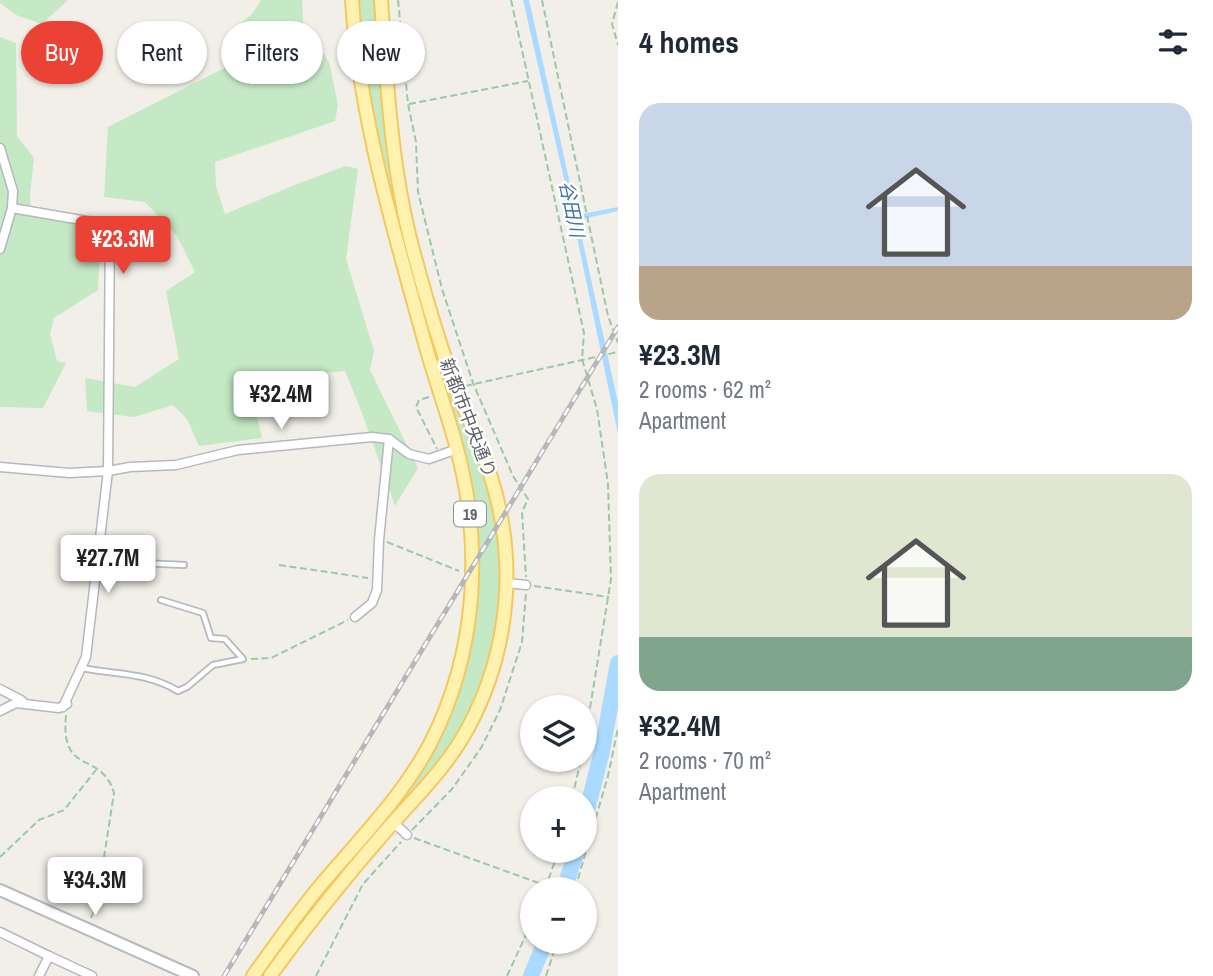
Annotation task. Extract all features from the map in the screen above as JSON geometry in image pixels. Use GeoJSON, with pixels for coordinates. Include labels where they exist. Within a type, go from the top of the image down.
{"type":"FeatureCollection","features":[{"type":"Feature","properties":{"kind":"main road","name":"新都市中央通り"},"geometry":{"type":"LineString","coordinates":[[253,976],[318,888],[381,815],[418,765],[455,682],[466,641],[474,575],[466,487],[373,144],[361,78],[352,0]]}},
{"type":"Feature","properties":{"kind":"main road","name":"新都市中央通り"},"geometry":{"type":"LineString","coordinates":[[270,976],[324,903],[445,764],[478,707],[503,631],[507,583],[506,544],[500,508],[436,330],[406,220],[393,144],[381,0]]}},
{"type":"Feature","properties":{"kind":"street"},"geometry":{"type":"LineString","coordinates":[[0,148],[13,191],[12,208],[0,249]]}},
{"type":"Feature","properties":{"kind":"street"},"geometry":{"type":"LineString","coordinates":[[0,711],[16,704],[65,705],[86,657],[108,471],[110,225],[12,208]]}},
{"type":"Feature","properties":{"kind":"street"},"geometry":{"type":"LineString","coordinates":[[0,467],[59,473],[108,471],[176,465],[238,450],[372,437],[389,439],[409,454],[429,459],[457,449]]}},
{"type":"Feature","properties":{"kind":"street"},"geometry":{"type":"LineString","coordinates":[[355,617],[372,603],[377,590],[389,439]]}},
{"type":"Feature","properties":{"kind":"street"},"geometry":{"type":"LineString","coordinates":[[507,583],[526,585]]}},
{"type":"Feature","properties":{"kind":"street"},"geometry":{"type":"LineString","coordinates":[[0,689],[25,704]]}},
{"type":"Feature","properties":{"kind":"street"},"geometry":{"type":"LineString","coordinates":[[393,822],[407,835]]}},
{"type":"Feature","properties":{"kind":"street"},"geometry":{"type":"LineString","coordinates":[[0,890],[193,976]]}},
{"type":"Feature","properties":{"kind":"street"},"geometry":{"type":"LineString","coordinates":[[0,932],[92,976]]}},
{"type":"Feature","properties":{"kind":"street"},"geometry":{"type":"LineString","coordinates":[[39,976],[49,956]]}},
{"type":"Feature","properties":{"kind":"lane"},"geometry":{"type":"LineString","coordinates":[[98,561],[184,565]]}},
{"type":"Feature","properties":{"kind":"lane"},"geometry":{"type":"LineString","coordinates":[[161,600],[203,613],[211,638],[225,639],[243,659]]}},
{"type":"Feature","properties":{"kind":"lane"},"geometry":{"type":"LineString","coordinates":[[81,668],[111,674],[147,676],[178,691],[187,687],[213,665],[243,659]]}},
{"type":"Feature","properties":{"kind":"path"},"geometry":{"type":"LineString","coordinates":[[316,976],[363,884],[452,789],[481,748],[500,709],[522,642],[526,585],[522,512],[528,499],[513,476],[473,383],[442,289],[418,192],[416,142],[408,104],[398,0]]}},
{"type":"Feature","properties":{"kind":"path"},"geometry":{"type":"LineString","coordinates":[[511,0],[584,333],[582,359],[597,409],[608,484],[611,579],[592,695]]}},
{"type":"Feature","properties":{"kind":"path"},"geometry":{"type":"LineString","coordinates":[[542,0],[608,316],[618,343]]}},
{"type":"Feature","properties":{"kind":"path"},"geometry":{"type":"LineString","coordinates":[[618,2],[612,24],[618,46]]}},
{"type":"Feature","properties":{"kind":"path"},"geometry":{"type":"LineString","coordinates":[[408,104],[528,81]]}},
{"type":"Feature","properties":{"kind":"path"},"geometry":{"type":"LineString","coordinates":[[465,386],[618,352]]}},
{"type":"Feature","properties":{"kind":"path"},"geometry":{"type":"LineString","coordinates":[[433,396],[419,400],[416,407],[440,456]]}},
{"type":"Feature","properties":{"kind":"path"},"geometry":{"type":"LineString","coordinates":[[379,540],[474,575]]}},
{"type":"Feature","properties":{"kind":"path"},"geometry":{"type":"LineString","coordinates":[[279,565],[378,580]]}},
{"type":"Feature","properties":{"kind":"path"},"geometry":{"type":"LineString","coordinates":[[526,585],[609,597]]}},
{"type":"Feature","properties":{"kind":"path"},"geometry":{"type":"LineString","coordinates":[[243,659],[271,659],[355,617]]}},
{"type":"Feature","properties":{"kind":"path"},"geometry":{"type":"LineString","coordinates":[[65,705],[64,736],[68,748],[80,762],[97,768],[107,778],[114,793],[97,902],[87,930]]}},
{"type":"Feature","properties":{"kind":"path"},"geometry":{"type":"LineString","coordinates":[[579,877],[608,776],[618,728]]}},
{"type":"Feature","properties":{"kind":"path"},"geometry":{"type":"LineString","coordinates":[[0,857],[39,820],[64,810],[97,768]]}},
{"type":"Feature","properties":{"kind":"path"},"geometry":{"type":"LineString","coordinates":[[407,835],[520,877]]}},
{"type":"Feature","properties":{"kind":"path"},"geometry":{"type":"LineString","coordinates":[[507,976],[520,948]]}},
{"type":"Feature","properties":{"kind":"path"},"geometry":{"type":"LineString","coordinates":[[546,976],[553,954]]}},
{"type":"Feature","properties":{"kind":"green space"},"geometry":{"type":"Polygon","coordinates":[[[0,0],[68,0],[45,21],[33,21],[16,15],[0,3],[0,0]]]}},
{"type":"Feature","properties":{"kind":"green space"},"geometry":{"type":"Polygon","coordinates":[[[261,0],[302,0],[303,21],[243,21],[252,14],[261,0]]]}},
{"type":"Feature","properties":{"kind":"green space"},"geometry":{"type":"Polygon","coordinates":[[[357,0],[375,0],[377,21],[359,21],[357,0]]]}},
{"type":"Feature","properties":{"kind":"green space"},"geometry":{"type":"Polygon","coordinates":[[[0,37],[16,43],[17,136],[34,158],[30,194],[31,216],[101,229],[98,290],[54,318],[50,334],[57,361],[66,363],[43,408],[0,407],[0,37]]]}},
{"type":"Feature","properties":{"kind":"green space"},"geometry":{"type":"Polygon","coordinates":[[[323,53],[329,62],[338,105],[335,121],[215,162],[216,186],[225,214],[346,166],[358,169],[346,259],[374,351],[370,370],[418,468],[395,506],[345,371],[266,379],[256,412],[262,438],[199,446],[187,419],[173,405],[134,417],[87,411],[85,378],[135,387],[179,359],[166,291],[195,272],[177,236],[145,202],[104,197],[108,127],[193,84],[207,84],[207,77],[221,70],[221,84],[323,84],[323,53]]]}},
{"type":"Feature","properties":{"kind":"green space"},"geometry":{"type":"Polygon","coordinates":[[[367,84],[381,84],[386,145],[399,221],[416,284],[494,505],[499,541],[499,607],[487,670],[460,731],[441,761],[288,936],[339,871],[454,704],[472,645],[479,584],[478,533],[470,480],[398,222],[367,84]]]}},
{"type":"Feature","properties":{"kind":"water"},"geometry":{"type":"Polygon","coordinates":[[[523,0],[529,0],[577,215],[618,207],[618,211],[578,220],[618,403],[618,434],[573,218],[523,0]]]}},
{"type":"Feature","properties":{"kind":"waterway","name":"谷田川"},"geometry":{"type":"LineString","coordinates":[[593,786],[618,663]]}},
{"type":"Feature","properties":{"kind":"waterway","name":"谷田川"},"geometry":{"type":"LineString","coordinates":[[568,877],[573,863]]}},
{"type":"Feature","properties":{"kind":"waterway","name":"谷田川"},"geometry":{"type":"LineString","coordinates":[[531,976],[540,954]]}},
{"type":"Feature","properties":{"kind":"railway"},"geometry":{"type":"LineString","coordinates":[[224,976],[618,327]]}}]}
